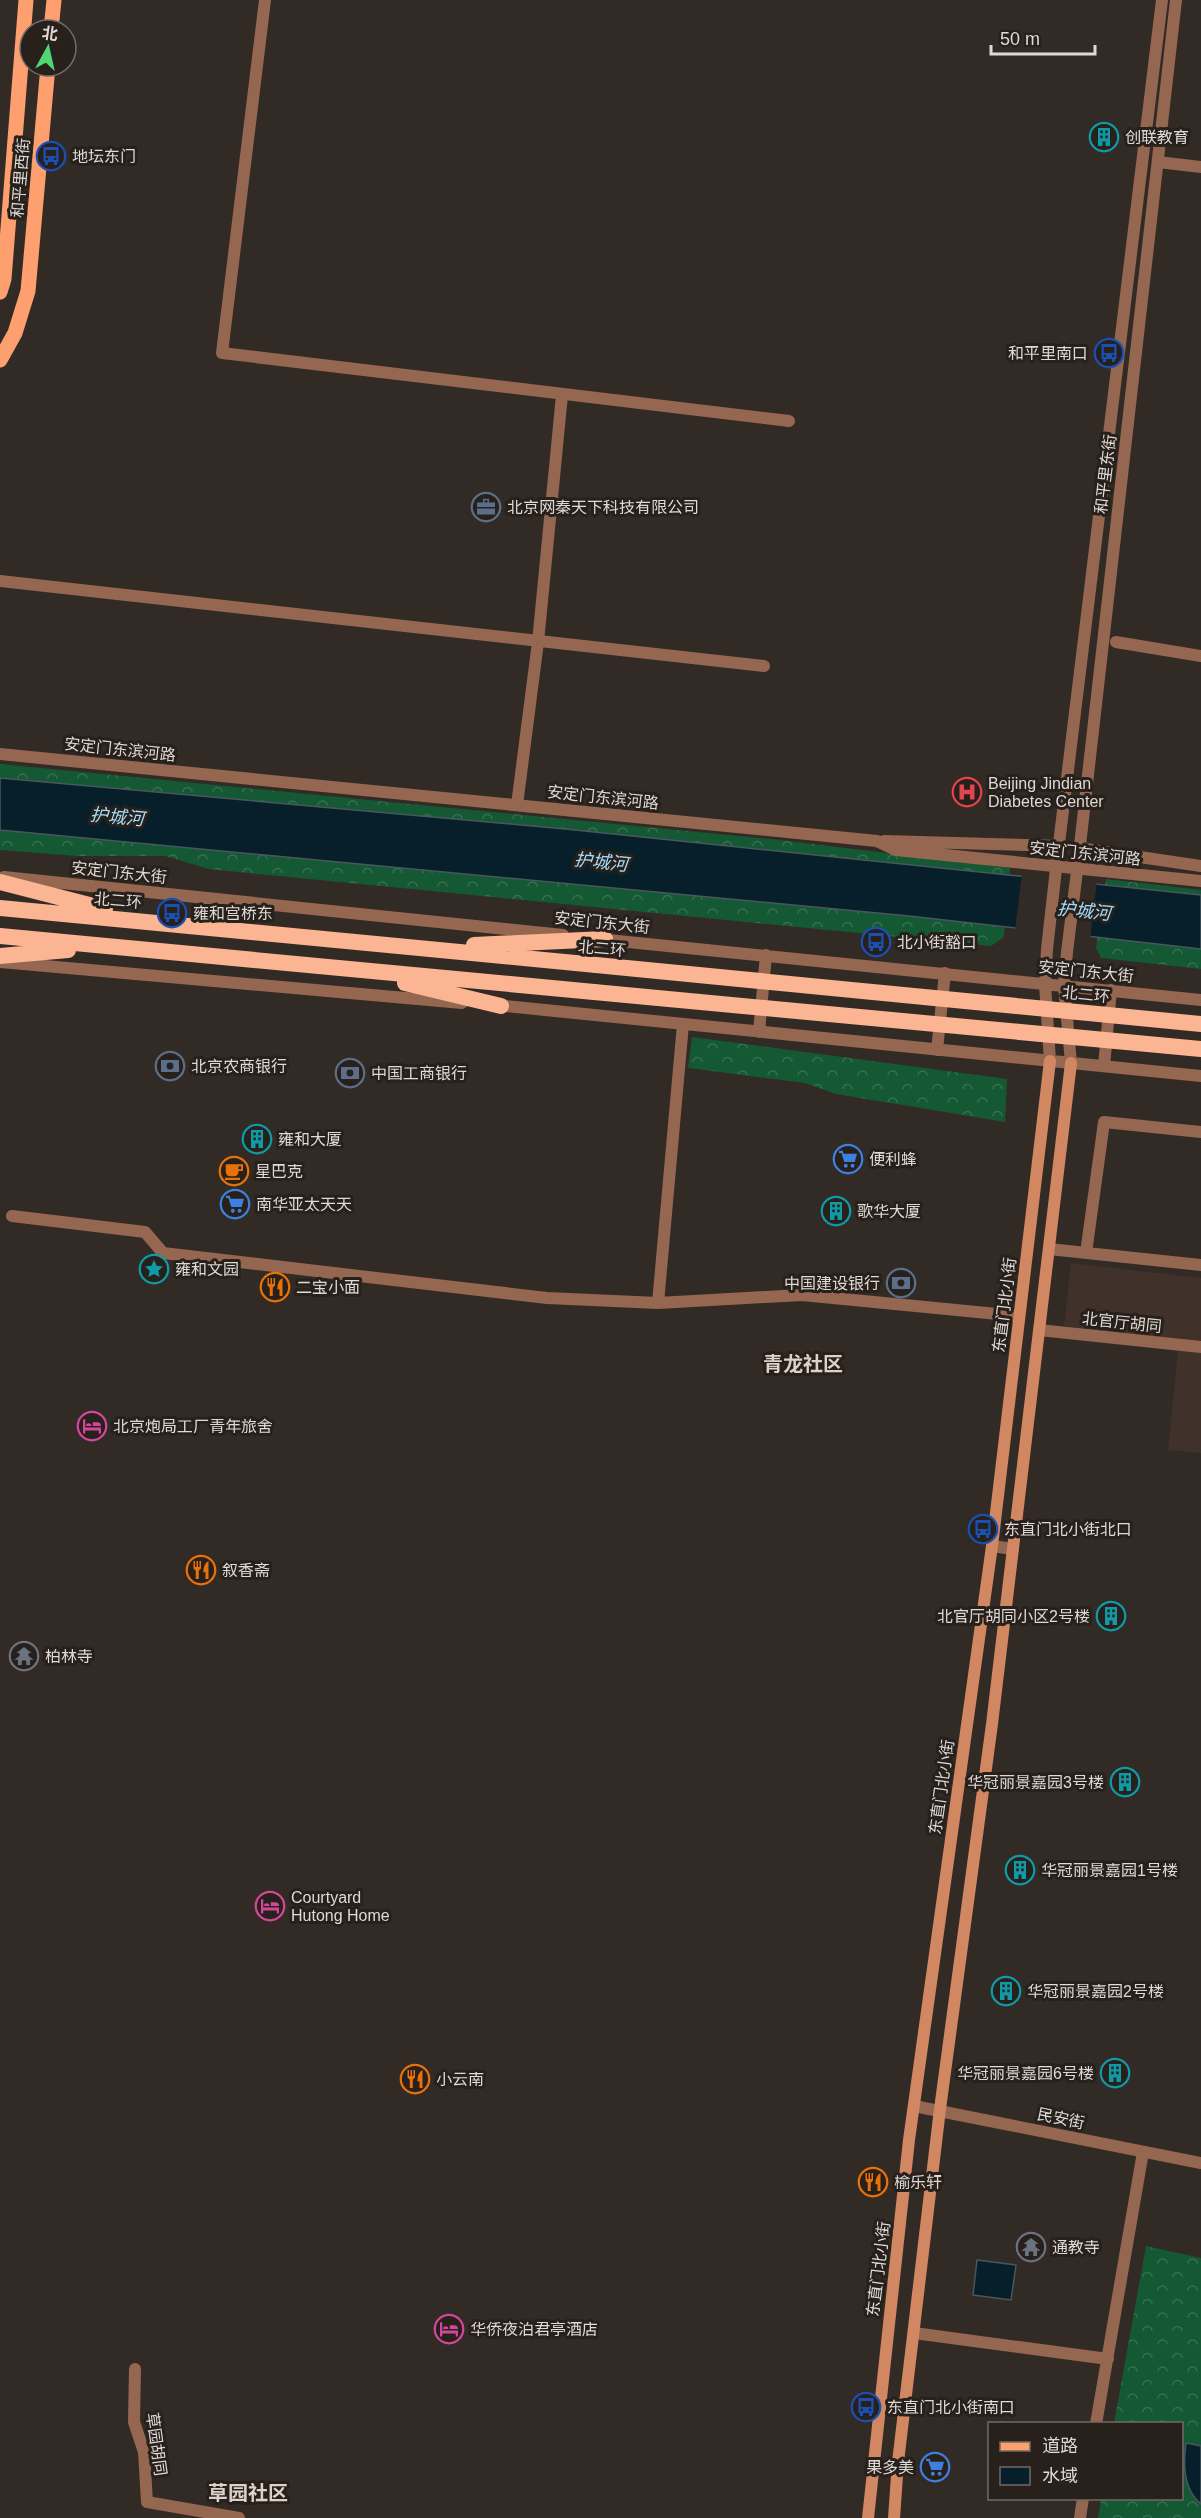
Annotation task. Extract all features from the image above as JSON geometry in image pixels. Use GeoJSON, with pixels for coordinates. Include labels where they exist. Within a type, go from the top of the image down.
{"type":"FeatureCollection","features":[{"type":"Feature","properties":{"kind":"highway"},"geometry":{"type":"LineString","coordinates":[[0,882],[153,921]]}},
{"type":"Feature","properties":{"kind":"highway","name":"北二环"},"geometry":{"type":"LineString","coordinates":[[0,908],[1201,1024]]}},
{"type":"Feature","properties":{"kind":"highway"},"geometry":{"type":"LineString","coordinates":[[0,936],[1201,1049]]}},
{"type":"Feature","properties":{"kind":"highway"},"geometry":{"type":"LineString","coordinates":[[410,948],[605,939]]}},
{"type":"Feature","properties":{"kind":"highway"},"geometry":{"type":"LineString","coordinates":[[0,956],[112,946]]}},
{"type":"Feature","properties":{"kind":"highway"},"geometry":{"type":"LineString","coordinates":[[342,969],[501,1006]]}},
{"type":"Feature","properties":{"kind":"main road","name":"和平里西街"},"geometry":{"type":"LineString","coordinates":[[0,292],[4,279],[26,0]]}},
{"type":"Feature","properties":{"kind":"main road"},"geometry":{"type":"LineString","coordinates":[[52,18],[54,0]]}},
{"type":"Feature","properties":{"kind":"main road","name":"和平里西街"},"geometry":{"type":"LineString","coordinates":[[0,360],[15,333],[28,291],[47,78]]}},
{"type":"Feature","properties":{"kind":"main road","name":"东直门北小街"},"geometry":{"type":"LineString","coordinates":[[868,2518],[914,2106],[992,1546],[1050,1061]]}},
{"type":"Feature","properties":{"kind":"main road"},"geometry":{"type":"LineString","coordinates":[[894,2518],[940,2109],[1013,1549],[1071,1063]]}},
{"type":"Feature","properties":{"kind":"street"},"geometry":{"type":"LineString","coordinates":[[265,0],[222,353],[789,422]]}},
{"type":"Feature","properties":{"kind":"street","name":"和平里东街"},"geometry":{"type":"LineString","coordinates":[[1050,1061],[1045,984],[1047,950],[1162,0]]}},
{"type":"Feature","properties":{"kind":"street","name":"和平里东街"},"geometry":{"type":"LineString","coordinates":[[1071,1063],[1064,985],[1067,952],[1176,0]]}},
{"type":"Feature","properties":{"kind":"street"},"geometry":{"type":"LineString","coordinates":[[1158,162],[1201,167]]}},
{"type":"Feature","properties":{"kind":"street"},"geometry":{"type":"LineString","coordinates":[[517,805],[538,642],[562,395]]}},
{"type":"Feature","properties":{"kind":"street"},"geometry":{"type":"LineString","coordinates":[[0,581],[764,666]]}},
{"type":"Feature","properties":{"kind":"street"},"geometry":{"type":"LineString","coordinates":[[1116,642],[1201,656]]}},
{"type":"Feature","properties":{"kind":"street","name":"安定门东滨河路"},"geometry":{"type":"LineString","coordinates":[[0,754],[877,841],[896,849],[1201,881]]}},
{"type":"Feature","properties":{"kind":"street"},"geometry":{"type":"LineString","coordinates":[[877,841],[1060,846]]}},
{"type":"Feature","properties":{"kind":"street"},"geometry":{"type":"LineString","coordinates":[[1079,848],[1201,866]]}},
{"type":"Feature","properties":{"kind":"street","name":"安定门东大街"},"geometry":{"type":"LineString","coordinates":[[0,876],[1201,1000]]}},
{"type":"Feature","properties":{"kind":"street"},"geometry":{"type":"LineString","coordinates":[[759,1032],[766,956]]}},
{"type":"Feature","properties":{"kind":"street"},"geometry":{"type":"LineString","coordinates":[[0,962],[501,1006],[1201,1076]]}},
{"type":"Feature","properties":{"kind":"street"},"geometry":{"type":"LineString","coordinates":[[937,1050],[945,973]]}},
{"type":"Feature","properties":{"kind":"street"},"geometry":{"type":"LineString","coordinates":[[1104,1066],[1111,990]]}},
{"type":"Feature","properties":{"kind":"street"},"geometry":{"type":"LineString","coordinates":[[658,1303],[683,1024]]}},
{"type":"Feature","properties":{"kind":"street"},"geometry":{"type":"LineString","coordinates":[[1086,1253],[1104,1122],[1201,1132]]}},
{"type":"Feature","properties":{"kind":"street"},"geometry":{"type":"LineString","coordinates":[[12,1216],[145,1232],[163,1253],[547,1298],[658,1303],[802,1295],[1019,1316]]}},
{"type":"Feature","properties":{"kind":"street"},"geometry":{"type":"LineString","coordinates":[[1049,1250],[1201,1265]]}},
{"type":"Feature","properties":{"kind":"street","name":"北官厅胡同"},"geometry":{"type":"LineString","coordinates":[[1039,1330],[1201,1347]]}},
{"type":"Feature","properties":{"kind":"street"},"geometry":{"type":"LineString","coordinates":[[992,1546],[1013,1549]]}},
{"type":"Feature","properties":{"kind":"street","name":"民安街"},"geometry":{"type":"LineString","coordinates":[[914,2106],[940,2109],[1201,2163]]}},
{"type":"Feature","properties":{"kind":"street"},"geometry":{"type":"LineString","coordinates":[[1096,2422],[1143,2152]]}},
{"type":"Feature","properties":{"kind":"street"},"geometry":{"type":"LineString","coordinates":[[914,2333],[1108,2359]]}},
{"type":"Feature","properties":{"kind":"street","name":"草园胡同"},"geometry":{"type":"LineString","coordinates":[[135,2369],[134,2422],[144,2452],[147,2502],[239,2518]]}},
{"type":"Feature","properties":{"kind":"street"},"geometry":{"type":"LineString","coordinates":[[1080,2518],[1083,2500]]}},
{"type":"Feature","properties":{"kind":"shaded area"},"geometry":{"type":"Polygon","coordinates":[[[1071,1263],[1201,1278],[1201,1453],[1168,1450],[1179,1340],[1064,1326],[1071,1263]]]}},
{"type":"Feature","properties":{"kind":"green space"},"geometry":{"type":"Polygon","coordinates":[[[0,764],[780,840],[1010,868],[1004,937],[991,946],[209,869],[165,856],[76,856],[0,850],[0,764]]]}},
{"type":"Feature","properties":{"kind":"green space"},"geometry":{"type":"Polygon","coordinates":[[[1106,879],[1201,890],[1201,969],[1101,958],[1096,948],[1106,879]]]}},
{"type":"Feature","properties":{"kind":"green space"},"geometry":{"type":"Polygon","coordinates":[[[692,1037],[1007,1079],[1005,1122],[836,1094],[805,1083],[688,1068],[692,1037]]]}},
{"type":"Feature","properties":{"kind":"green space"},"geometry":{"type":"Polygon","coordinates":[[[1146,2246],[1201,2258],[1201,2518],[1098,2518],[1101,2500],[1183,2500],[1183,2422],[1114,2422],[1146,2246]]]}},
{"type":"Feature","properties":{"kind":"water","name":"护城河"},"geometry":{"type":"Polygon","coordinates":[[[0,778],[565,829],[1201,895],[1201,949],[909,916],[0,830],[0,778]]]}},
{"type":"Feature","properties":{"kind":"water"},"geometry":{"type":"Polygon","coordinates":[[[977,2260],[1016,2265],[1011,2300],[973,2295],[977,2260]]]}},
{"type":"Feature","properties":{"kind":"water"},"geometry":{"type":"Polygon","coordinates":[[[1186,2443],[1201,2446],[1201,2504],[1191,2492],[1186,2476],[1186,2443]]]}},
{"type":"Feature","properties":{"kind":"pier"},"geometry":{"type":"Polygon","coordinates":[[[1022,872],[1097,880],[1090,940],[1015,931],[1022,872]]]}},
{"type":"Feature","properties":{"kind":"place","name":"创联教育"},"geometry":{"type":"Point","coordinates":[1104,137]}},
{"type":"Feature","properties":{"kind":"place","name":"地坛东门"},"geometry":{"type":"Point","coordinates":[51,156]}},
{"type":"Feature","properties":{"kind":"place","name":"和平里南口"},"geometry":{"type":"Point","coordinates":[1109,353]}},
{"type":"Feature","properties":{"kind":"place","name":"北京网秦天下科技有限公司"},"geometry":{"type":"Point","coordinates":[486,507]}},
{"type":"Feature","properties":{"kind":"place","name":"Beijing Jindian Diabetes Center"},"geometry":{"type":"Point","coordinates":[967,792]}},
{"type":"Feature","properties":{"kind":"place","name":"雍和宫桥东"},"geometry":{"type":"Point","coordinates":[172,913]}},
{"type":"Feature","properties":{"kind":"place","name":"北小街豁口"},"geometry":{"type":"Point","coordinates":[876,942]}},
{"type":"Feature","properties":{"kind":"place","name":"北京农商银行"},"geometry":{"type":"Point","coordinates":[170,1066]}},
{"type":"Feature","properties":{"kind":"place","name":"中国工商银行"},"geometry":{"type":"Point","coordinates":[350,1073]}},
{"type":"Feature","properties":{"kind":"place","name":"雍和大厦"},"geometry":{"type":"Point","coordinates":[257,1139]}},
{"type":"Feature","properties":{"kind":"place","name":"便利蜂"},"geometry":{"type":"Point","coordinates":[848,1159]}},
{"type":"Feature","properties":{"kind":"place","name":"星巴克"},"geometry":{"type":"Point","coordinates":[234,1171]}},
{"type":"Feature","properties":{"kind":"place","name":"南华亚太天天"},"geometry":{"type":"Point","coordinates":[235,1204]}},
{"type":"Feature","properties":{"kind":"place","name":"歌华大厦"},"geometry":{"type":"Point","coordinates":[836,1211]}},
{"type":"Feature","properties":{"kind":"place","name":"雍和文园"},"geometry":{"type":"Point","coordinates":[154,1269]}},
{"type":"Feature","properties":{"kind":"place","name":"中国建设银行"},"geometry":{"type":"Point","coordinates":[901,1283]}},
{"type":"Feature","properties":{"kind":"place","name":"二宝小面"},"geometry":{"type":"Point","coordinates":[275,1287]}},
{"type":"Feature","properties":{"kind":"place","name":"北京炮局工厂青年旅舍"},"geometry":{"type":"Point","coordinates":[92,1426]}},
{"type":"Feature","properties":{"kind":"place","name":"东直门北小街北口"},"geometry":{"type":"Point","coordinates":[983,1529]}},
{"type":"Feature","properties":{"kind":"place","name":"叙香斋"},"geometry":{"type":"Point","coordinates":[201,1570]}},
{"type":"Feature","properties":{"kind":"place","name":"北官厅胡同小区2号楼"},"geometry":{"type":"Point","coordinates":[1111,1616]}},
{"type":"Feature","properties":{"kind":"place","name":"柏林寺"},"geometry":{"type":"Point","coordinates":[24,1656]}},
{"type":"Feature","properties":{"kind":"place","name":"华冠丽景嘉园3号楼"},"geometry":{"type":"Point","coordinates":[1125,1782]}},
{"type":"Feature","properties":{"kind":"place","name":"华冠丽景嘉园1号楼"},"geometry":{"type":"Point","coordinates":[1020,1870]}},
{"type":"Feature","properties":{"kind":"place","name":"Courtyard Hutong Home"},"geometry":{"type":"Point","coordinates":[270,1906]}},
{"type":"Feature","properties":{"kind":"place","name":"华冠丽景嘉园2号楼"},"geometry":{"type":"Point","coordinates":[1006,1991]}},
{"type":"Feature","properties":{"kind":"place","name":"华冠丽景嘉园6号楼"},"geometry":{"type":"Point","coordinates":[1115,2073]}},
{"type":"Feature","properties":{"kind":"place","name":"小云南"},"geometry":{"type":"Point","coordinates":[415,2079]}},
{"type":"Feature","properties":{"kind":"place","name":"榆乐轩"},"geometry":{"type":"Point","coordinates":[873,2182]}},
{"type":"Feature","properties":{"kind":"place","name":"通教寺"},"geometry":{"type":"Point","coordinates":[1031,2247]}},
{"type":"Feature","properties":{"kind":"place","name":"华侨夜泊君亭酒店"},"geometry":{"type":"Point","coordinates":[449,2329]}},
{"type":"Feature","properties":{"kind":"place","name":"东直门北小街南口"},"geometry":{"type":"Point","coordinates":[866,2407]}},
{"type":"Feature","properties":{"kind":"place","name":"果多美"},"geometry":{"type":"Point","coordinates":[935,2467]}},
{"type":"Feature","properties":{"kind":"district","name":"青龙社区"},"geometry":{"type":"Point","coordinates":[803,1364]}},
{"type":"Feature","properties":{"kind":"district","name":"草园社区"},"geometry":{"type":"Point","coordinates":[248,2493]}}]}
